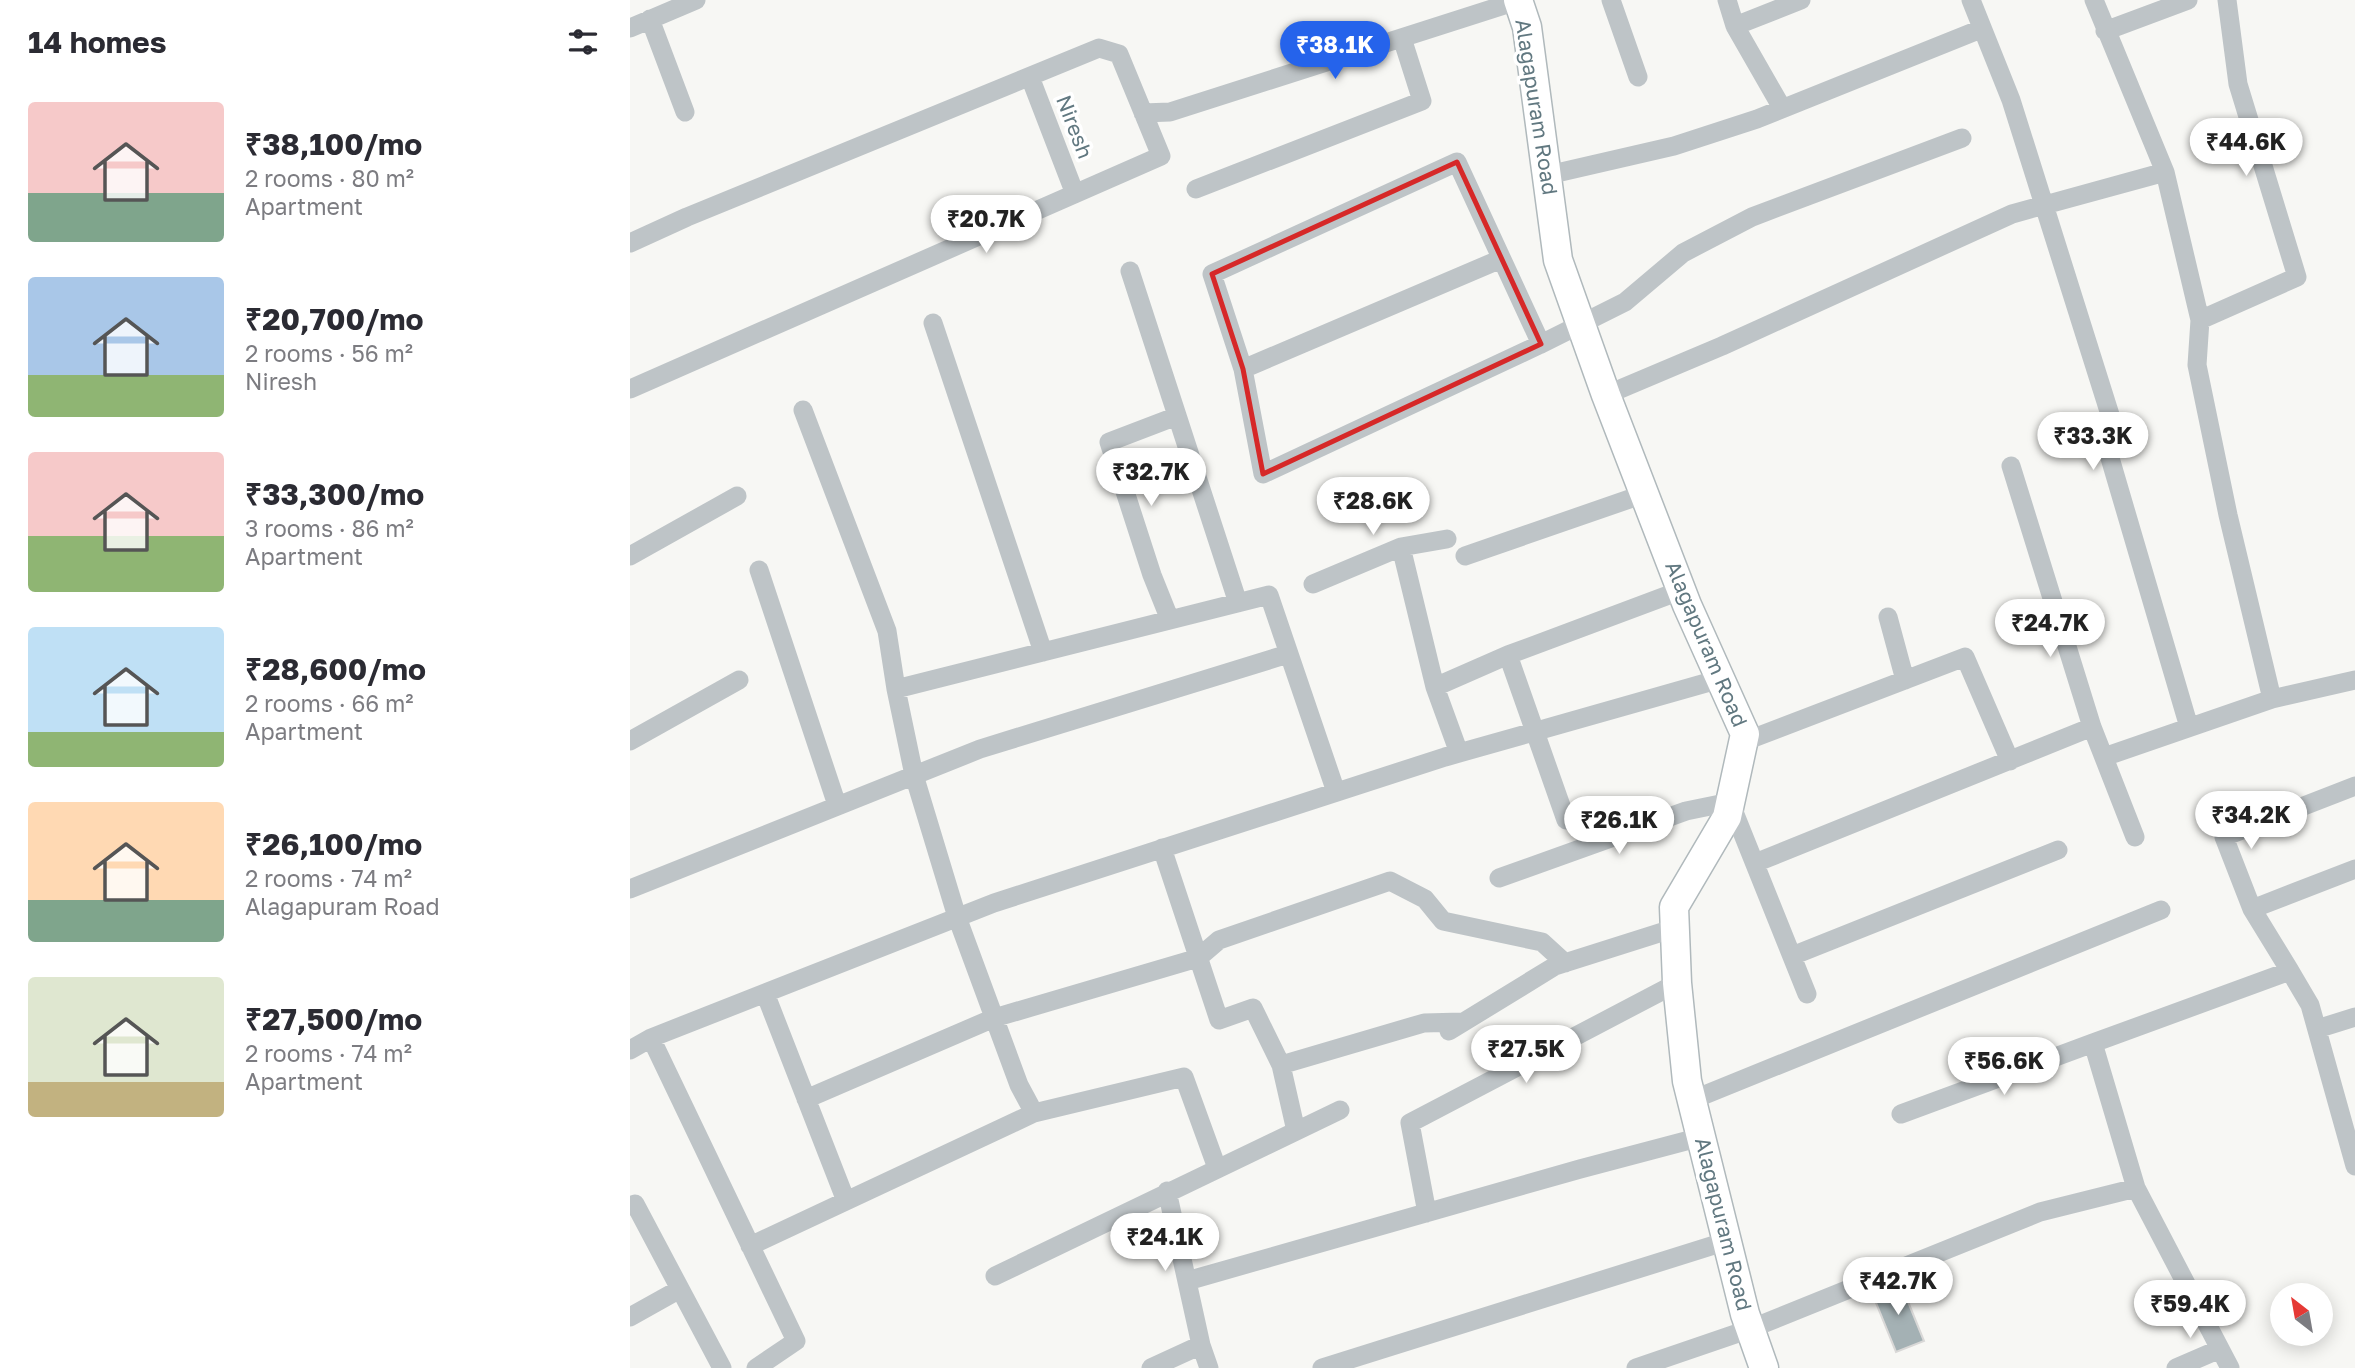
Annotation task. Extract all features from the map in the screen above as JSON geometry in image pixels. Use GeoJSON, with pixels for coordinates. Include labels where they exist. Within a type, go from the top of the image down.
{"type":"FeatureCollection","features":[{"type":"Feature","properties":{"kind":"main road","name":"Alagapuram Road"},"geometry":{"type":"LineString","coordinates":[[1518,0],[1527,27],[1558,260],[1644,494],[1682,590],[1745,733],[1727,817],[1674,906],[1677,983],[1687,1081],[1750,1329],[1765,1368]]}},
{"type":"Feature","properties":{"kind":"street"},"geometry":{"type":"LineString","coordinates":[[630,28],[696,0]]}},
{"type":"Feature","properties":{"kind":"street"},"geometry":{"type":"LineString","coordinates":[[1143,113],[1170,112],[1518,0]]}},
{"type":"Feature","properties":{"kind":"street"},"geometry":{"type":"LineString","coordinates":[[1611,0],[1638,77]]}},
{"type":"Feature","properties":{"kind":"street"},"geometry":{"type":"LineString","coordinates":[[1727,0],[1735,26],[1782,108]]}},
{"type":"Feature","properties":{"kind":"street"},"geometry":{"type":"LineString","coordinates":[[1735,26],[1801,0]]}},
{"type":"Feature","properties":{"kind":"street"},"geometry":{"type":"LineString","coordinates":[[1971,0],[2011,100],[2112,421],[2109,458],[2189,727]]}},
{"type":"Feature","properties":{"kind":"street"},"geometry":{"type":"LineString","coordinates":[[2094,0],[2165,172],[2200,320],[2197,365],[2228,516],[2272,699]]}},
{"type":"Feature","properties":{"kind":"street"},"geometry":{"type":"LineString","coordinates":[[2105,32],[2188,0]]}},
{"type":"Feature","properties":{"kind":"street"},"geometry":{"type":"LineString","coordinates":[[2200,320],[2297,277],[2238,84],[2227,0]]}},
{"type":"Feature","properties":{"kind":"street"},"geometry":{"type":"LineString","coordinates":[[650,19],[685,111]]}},
{"type":"Feature","properties":{"kind":"street"},"geometry":{"type":"LineString","coordinates":[[1548,175],[1674,146],[1782,108],[1982,29]]}},
{"type":"Feature","properties":{"kind":"street"},"geometry":{"type":"LineString","coordinates":[[1196,189],[1422,101],[1402,38]]}},
{"type":"Feature","properties":{"kind":"street"},"geometry":{"type":"LineString","coordinates":[[630,243],[699,212],[1099,48],[1119,54],[1161,156],[630,389]]}},
{"type":"Feature","properties":{"kind":"street","name":"Niresh"},"geometry":{"type":"LineString","coordinates":[[1030,77],[1075,194]]}},
{"type":"Feature","properties":{"kind":"street"},"geometry":{"type":"LineString","coordinates":[[1541,344],[1457,162],[1212,274],[1242,369],[1263,474],[1541,344],[1581,325],[1625,302],[1683,253],[1752,217],[1962,138]]}},
{"type":"Feature","properties":{"kind":"street"},"geometry":{"type":"LineString","coordinates":[[1606,395],[1722,346],[2012,214],[2165,172]]}},
{"type":"Feature","properties":{"kind":"street"},"geometry":{"type":"LineString","coordinates":[[1242,369],[1501,259]]}},
{"type":"Feature","properties":{"kind":"street"},"geometry":{"type":"LineString","coordinates":[[1130,271],[1238,603]]}},
{"type":"Feature","properties":{"kind":"street"},"geometry":{"type":"LineString","coordinates":[[933,323],[1043,652]]}},
{"type":"Feature","properties":{"kind":"street"},"geometry":{"type":"LineString","coordinates":[[803,410],[887,631],[895,689],[914,775],[957,917],[1019,1085],[1034,1113]]}},
{"type":"Feature","properties":{"kind":"street"},"geometry":{"type":"LineString","coordinates":[[1170,620],[1152,575],[1109,442],[1177,416]]}},
{"type":"Feature","properties":{"kind":"street"},"geometry":{"type":"LineString","coordinates":[[2011,466],[2092,727],[2135,837]]}},
{"type":"Feature","properties":{"kind":"street"},"geometry":{"type":"LineString","coordinates":[[1465,556],[1644,494]]}},
{"type":"Feature","properties":{"kind":"street"},"geometry":{"type":"LineString","coordinates":[[630,555],[737,496]]}},
{"type":"Feature","properties":{"kind":"street"},"geometry":{"type":"LineString","coordinates":[[1313,584],[1401,547],[1447,539]]}},
{"type":"Feature","properties":{"kind":"street"},"geometry":{"type":"LineString","coordinates":[[1401,547],[1435,687],[1459,753]]}},
{"type":"Feature","properties":{"kind":"street"},"geometry":{"type":"LineString","coordinates":[[759,570],[837,806]]}},
{"type":"Feature","properties":{"kind":"street"},"geometry":{"type":"LineString","coordinates":[[1435,687],[1508,654],[1682,590]]}},
{"type":"Feature","properties":{"kind":"street"},"geometry":{"type":"LineString","coordinates":[[895,689],[1269,595],[1336,792]]}},
{"type":"Feature","properties":{"kind":"street"},"geometry":{"type":"LineString","coordinates":[[1888,617],[1905,680]]}},
{"type":"Feature","properties":{"kind":"street"},"geometry":{"type":"LineString","coordinates":[[630,889],[980,749],[1289,654]]}},
{"type":"Feature","properties":{"kind":"street"},"geometry":{"type":"LineString","coordinates":[[1508,654],[1566,820]]}},
{"type":"Feature","properties":{"kind":"street"},"geometry":{"type":"LineString","coordinates":[[1743,742],[1965,657],[2010,761]]}},
{"type":"Feature","properties":{"kind":"street"},"geometry":{"type":"LineString","coordinates":[[630,1050],[650,1038],[994,903],[1459,753],[1720,679]]}},
{"type":"Feature","properties":{"kind":"street"},"geometry":{"type":"LineString","coordinates":[[630,741],[739,680]]}},
{"type":"Feature","properties":{"kind":"street"},"geometry":{"type":"LineString","coordinates":[[2104,757],[2272,699],[2355,680]]}},
{"type":"Feature","properties":{"kind":"street"},"geometry":{"type":"LineString","coordinates":[[1755,863],[2092,727]]}},
{"type":"Feature","properties":{"kind":"street"},"geometry":{"type":"LineString","coordinates":[[2355,786],[2224,837],[2252,909],[2310,1005],[2355,1166]]}},
{"type":"Feature","properties":{"kind":"street"},"geometry":{"type":"LineString","coordinates":[[1499,878],[1686,811],[1730,802],[1807,994]]}},
{"type":"Feature","properties":{"kind":"street"},"geometry":{"type":"LineString","coordinates":[[1162,848],[1219,1020],[1253,1008],[1281,1065],[1296,1131]]}},
{"type":"Feature","properties":{"kind":"street"},"geometry":{"type":"LineString","coordinates":[[1792,956],[2058,850]]}},
{"type":"Feature","properties":{"kind":"street"},"geometry":{"type":"LineString","coordinates":[[2252,909],[2355,869]]}},
{"type":"Feature","properties":{"kind":"street"},"geometry":{"type":"LineString","coordinates":[[806,1099],[994,1018],[1198,958],[1219,940],[1390,881],[1425,900],[1443,920],[1542,942],[1565,962]]}},
{"type":"Feature","properties":{"kind":"street"},"geometry":{"type":"LineString","coordinates":[[1692,1100],[2161,910]]}},
{"type":"Feature","properties":{"kind":"street"},"geometry":{"type":"LineString","coordinates":[[1281,1065],[1424,1023],[1456,1027],[1555,966],[1675,928]]}},
{"type":"Feature","properties":{"kind":"street"},"geometry":{"type":"LineString","coordinates":[[1901,1114],[2290,971]]}},
{"type":"Feature","properties":{"kind":"street"},"geometry":{"type":"LineString","coordinates":[[1427,1213],[1410,1123],[1677,983]]}},
{"type":"Feature","properties":{"kind":"street"},"geometry":{"type":"LineString","coordinates":[[765,993],[846,1201]]}},
{"type":"Feature","properties":{"kind":"street"},"geometry":{"type":"LineString","coordinates":[[2317,1029],[2355,1017]]}},
{"type":"Feature","properties":{"kind":"street"},"geometry":{"type":"LineString","coordinates":[[650,1038],[796,1340],[756,1368]]}},
{"type":"Feature","properties":{"kind":"street"},"geometry":{"type":"LineString","coordinates":[[2093,1043],[2136,1188],[2230,1368]]}},
{"type":"Feature","properties":{"kind":"street"},"geometry":{"type":"LineString","coordinates":[[750,1245],[1034,1113],[1184,1077],[1217,1168]]}},
{"type":"Feature","properties":{"kind":"street"},"geometry":{"type":"LineString","coordinates":[[995,1276],[1340,1110]]}},
{"type":"Feature","properties":{"kind":"street"},"geometry":{"type":"LineString","coordinates":[[1187,1281],[1701,1137]]}},
{"type":"Feature","properties":{"kind":"street"},"geometry":{"type":"LineString","coordinates":[[1636,1368],[1750,1329],[2040,1212],[2136,1188]]}},
{"type":"Feature","properties":{"kind":"street"},"geometry":{"type":"LineString","coordinates":[[1167,1191],[1201,1345],[1209,1368]]}},
{"type":"Feature","properties":{"kind":"street"},"geometry":{"type":"LineString","coordinates":[[630,1206],[635,1204],[722,1368]]}},
{"type":"Feature","properties":{"kind":"street"},"geometry":{"type":"LineString","coordinates":[[1322,1368],[1727,1241]]}},
{"type":"Feature","properties":{"kind":"street"},"geometry":{"type":"LineString","coordinates":[[630,1317],[680,1289]]}},
{"type":"Feature","properties":{"kind":"street"},"geometry":{"type":"LineString","coordinates":[[1151,1368],[1201,1345]]}},
{"type":"Feature","properties":{"kind":"street"},"geometry":{"type":"LineString","coordinates":[[2176,1368],[2220,1349]]}},
{"type":"Feature","properties":{"kind":"highlighted area"},"geometry":{"type":"Polygon","coordinates":[[[1457,162],[1541,344],[1263,474],[1243,369],[1212,274],[1457,162]]]}},
{"type":"Feature","properties":{"kind":"building"},"geometry":{"type":"Polygon","coordinates":[[[1900,1282],[1924,1341],[1896,1352],[1872,1293],[1900,1282]]]}}]}
